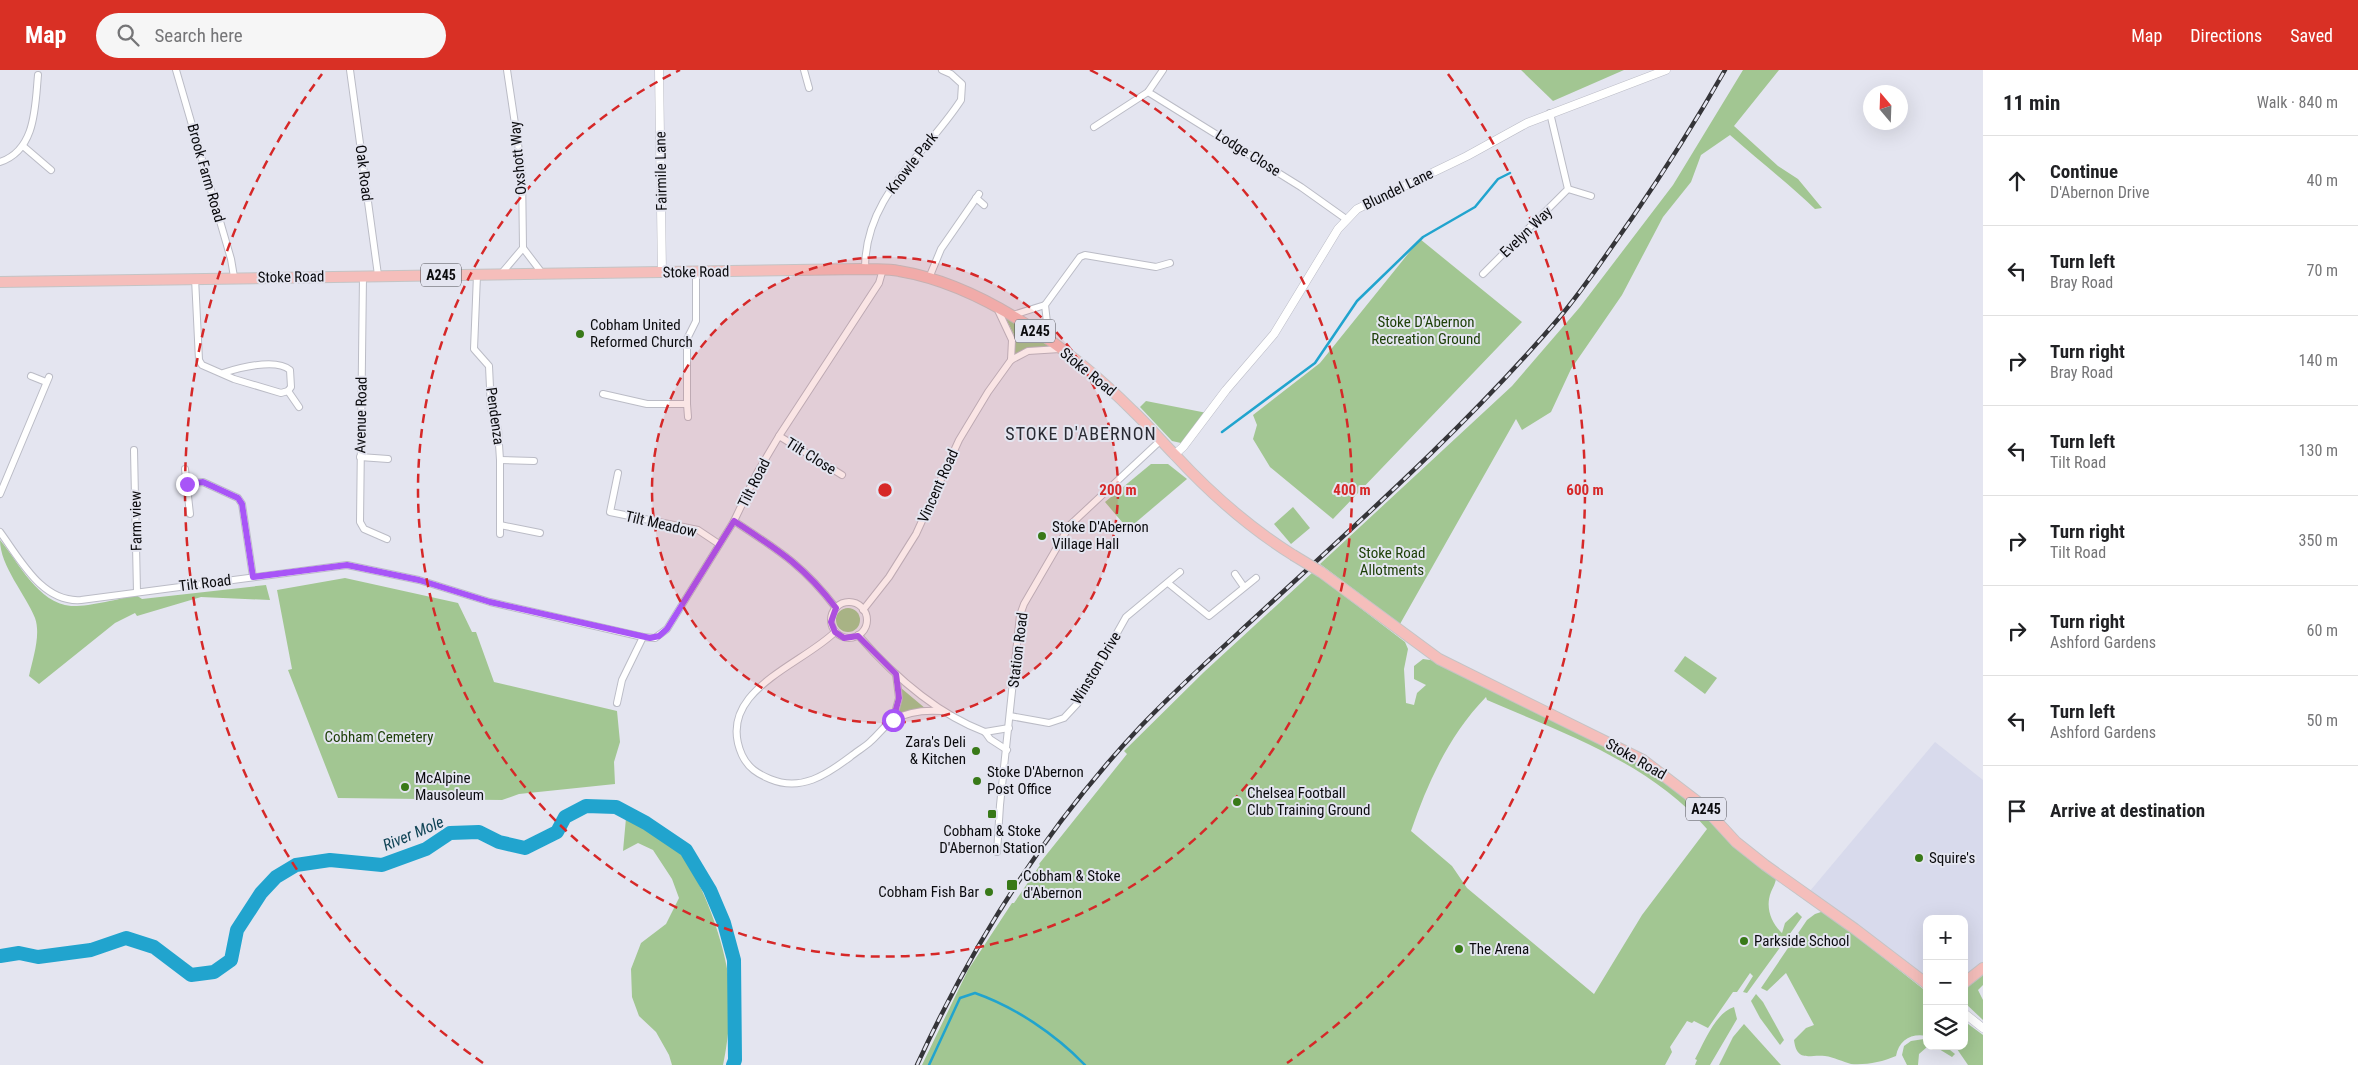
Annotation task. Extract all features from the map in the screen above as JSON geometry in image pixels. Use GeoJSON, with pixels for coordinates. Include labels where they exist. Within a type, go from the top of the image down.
{"type":"FeatureCollection","features":[{"type":"Feature","properties":{"kind":"main road","name":"Stoke Road"},"geometry":{"type":"LineString","coordinates":[[0,282],[864,269],[883,269],[929,278],[995,305],[1013,315],[1049,341],[1112,390],[1174,455],[1262,536],[1321,572],[1439,659],[1643,760],[1702,805],[1736,842],[1765,865],[1855,929],[1923,981]]}},
{"type":"Feature","properties":{"kind":"main road"},"geometry":{"type":"LineString","coordinates":[[1968,980],[1983,968]]}},
{"type":"Feature","properties":{"kind":"street","name":"Brook Farm Road"},"geometry":{"type":"LineString","coordinates":[[176,70],[231,259],[234,277]]}},
{"type":"Feature","properties":{"kind":"street","name":"Oak Road"},"geometry":{"type":"LineString","coordinates":[[350,70],[378,275]]}},
{"type":"Feature","properties":{"kind":"street","name":"Oxshott Way"},"geometry":{"type":"LineString","coordinates":[[507,70],[522,171],[523,248]]}},
{"type":"Feature","properties":{"kind":"street","name":"Fairmile Lane"},"geometry":{"type":"LineString","coordinates":[[659,70],[662,273]]}},
{"type":"Feature","properties":{"kind":"street"},"geometry":{"type":"LineString","coordinates":[[804,70],[809,88]]}},
{"type":"Feature","properties":{"kind":"street","name":"Knowle Park"},"geometry":{"type":"LineString","coordinates":[[864,269],[868,233],[879,207],[890,189],[961,100],[962,84],[951,74],[942,70]]}},
{"type":"Feature","properties":{"kind":"street"},"geometry":{"type":"LineString","coordinates":[[1094,127],[1148,92],[1163,70]]}},
{"type":"Feature","properties":{"kind":"street","name":"Blundel Lane"},"geometry":{"type":"LineString","coordinates":[[1174,455],[1183,447],[1226,390],[1274,334],[1346,219],[1372,200],[1467,156],[1527,122],[1666,70]]}},
{"type":"Feature","properties":{"kind":"street"},"geometry":{"type":"LineString","coordinates":[[0,162],[9,159],[23,146],[34,116],[38,75]]}},
{"type":"Feature","properties":{"kind":"street","name":"Lodge Close"},"geometry":{"type":"LineString","coordinates":[[1148,92],[1302,187],[1346,219]]}},
{"type":"Feature","properties":{"kind":"street"},"geometry":{"type":"LineString","coordinates":[[1550,113],[1568,190],[1591,196]]}},
{"type":"Feature","properties":{"kind":"street"},"geometry":{"type":"LineString","coordinates":[[23,146],[51,170]]}},
{"type":"Feature","properties":{"kind":"street","name":"Evelyn Way"},"geometry":{"type":"LineString","coordinates":[[1483,274],[1568,190]]}},
{"type":"Feature","properties":{"kind":"street"},"geometry":{"type":"LineString","coordinates":[[929,278],[941,250],[978,196],[984,205]]}},
{"type":"Feature","properties":{"kind":"street"},"geometry":{"type":"LineString","coordinates":[[501,274],[523,248],[542,273]]}},
{"type":"Feature","properties":{"kind":"street"},"geometry":{"type":"LineString","coordinates":[[1013,315],[1045,305],[1080,257],[1085,255],[1156,267],[1170,263]]}},
{"type":"Feature","properties":{"kind":"street","name":"Tilt Road"},"geometry":{"type":"LineString","coordinates":[[0,532],[45,589],[59,598],[74,600],[347,565],[419,580],[490,602],[643,637],[655,638],[667,629],[734,521],[757,474],[779,436],[879,283],[883,269]]}},
{"type":"Feature","properties":{"kind":"street"},"geometry":{"type":"LineString","coordinates":[[688,417],[687,339],[696,320],[696,272]]}},
{"type":"Feature","properties":{"kind":"street","name":"Pendenza"},"geometry":{"type":"LineString","coordinates":[[477,275],[474,349],[489,366],[491,409],[498,429],[500,534]]}},
{"type":"Feature","properties":{"kind":"street","name":"Avenue Road"},"geometry":{"type":"LineString","coordinates":[[363,276],[360,522],[364,529],[387,539]]}},
{"type":"Feature","properties":{"kind":"street"},"geometry":{"type":"LineString","coordinates":[[195,278],[199,360],[207,368],[234,379],[282,394],[291,387],[290,370],[279,364],[238,368],[223,373]]}},
{"type":"Feature","properties":{"kind":"street"},"geometry":{"type":"LineString","coordinates":[[995,305],[1012,340],[1011,360]]}},
{"type":"Feature","properties":{"kind":"street"},"geometry":{"type":"LineString","coordinates":[[1045,305],[1049,341]]}},
{"type":"Feature","properties":{"kind":"street"},"geometry":{"type":"LineString","coordinates":[[1011,360],[1028,351],[1060,350]]}},
{"type":"Feature","properties":{"kind":"street","name":"Vincent Road"},"geometry":{"type":"LineString","coordinates":[[863,610],[889,577],[916,534],[959,440],[988,392],[1011,360]]}},
{"type":"Feature","properties":{"kind":"street"},"geometry":{"type":"LineString","coordinates":[[0,494],[48,379],[31,376]]}},
{"type":"Feature","properties":{"kind":"street"},"geometry":{"type":"LineString","coordinates":[[288,391],[299,407]]}},
{"type":"Feature","properties":{"kind":"street"},"geometry":{"type":"LineString","coordinates":[[603,394],[647,404],[687,404]]}},
{"type":"Feature","properties":{"kind":"street","name":"Tilt Close"},"geometry":{"type":"LineString","coordinates":[[779,436],[842,475]]}},
{"type":"Feature","properties":{"kind":"street","name":"Station Road"},"geometry":{"type":"LineString","coordinates":[[997,852],[1000,805],[1020,615],[1024,604],[1070,525],[1161,440]]}},
{"type":"Feature","properties":{"kind":"street","name":"Farm view"},"geometry":{"type":"LineString","coordinates":[[134,450],[137,592]]}},
{"type":"Feature","properties":{"kind":"street"},"geometry":{"type":"LineString","coordinates":[[360,458],[388,459]]}},
{"type":"Feature","properties":{"kind":"street"},"geometry":{"type":"LineString","coordinates":[[500,460],[534,461]]}},
{"type":"Feature","properties":{"kind":"street"},"geometry":{"type":"LineString","coordinates":[[185,469],[190,514]]}},
{"type":"Feature","properties":{"kind":"street","name":"Tilt Meadow"},"geometry":{"type":"LineString","coordinates":[[618,473],[610,512],[698,530],[719,544]]}},
{"type":"Feature","properties":{"kind":"street"},"geometry":{"type":"LineString","coordinates":[[187,484],[203,482],[238,498],[242,504],[253,577]]}},
{"type":"Feature","properties":{"kind":"street"},"geometry":{"type":"LineString","coordinates":[[734,521],[765,540],[802,568],[836,608]]}},
{"type":"Feature","properties":{"kind":"street"},"geometry":{"type":"LineString","coordinates":[[500,525],[540,533]]}},
{"type":"Feature","properties":{"kind":"street","name":"Winston Drive"},"geometry":{"type":"LineString","coordinates":[[1010,716],[1049,722],[1064,718],[1077,704],[1126,617],[1180,572]]}},
{"type":"Feature","properties":{"kind":"street"},"geometry":{"type":"LineString","coordinates":[[1235,574],[1244,586]]}},
{"type":"Feature","properties":{"kind":"street"},"geometry":{"type":"LineString","coordinates":[[1168,583],[1209,616],[1256,578]]}},
{"type":"Feature","properties":{"kind":"street"},"geometry":{"type":"LineString","coordinates":[[850,603],[863,610],[866,615],[866,626],[858,636],[844,638],[835,632],[831,622],[836,608],[850,603]]}},
{"type":"Feature","properties":{"kind":"street"},"geometry":{"type":"LineString","coordinates":[[835,632],[822,644],[759,687],[749,698],[737,720],[736,732],[743,757],[750,768],[773,780],[786,783],[814,780],[829,773],[869,743],[893,720],[919,712],[941,711]]}},
{"type":"Feature","properties":{"kind":"street"},"geometry":{"type":"LineString","coordinates":[[858,636],[896,674],[941,711],[984,732],[990,739],[1007,750]]}},
{"type":"Feature","properties":{"kind":"street"},"geometry":{"type":"LineString","coordinates":[[617,704],[622,680],[643,637]]}},
{"type":"Feature","properties":{"kind":"street"},"geometry":{"type":"LineString","coordinates":[[893,720],[899,698],[896,674]]}},
{"type":"Feature","properties":{"kind":"street"},"geometry":{"type":"LineString","coordinates":[[984,732],[1009,728]]}},
{"type":"Feature","properties":{"kind":"street"},"geometry":{"type":"LineString","coordinates":[[1968,1016],[1983,1028]]}},
{"type":"Feature","properties":{"kind":"shaded area"},"geometry":{"type":"Polygon","coordinates":[[[1935,742],[1983,780],[1983,962],[1968,974],[1968,915],[1923,915],[1923,976],[1810,891],[1935,742]]]}},
{"type":"Feature","properties":{"kind":"green space"},"geometry":{"type":"Polygon","coordinates":[[[1521,70],[1624,70],[1553,101],[1521,70]]]}},
{"type":"Feature","properties":{"kind":"green space","name":"Stoke Road Allotments"},"geometry":{"type":"Polygon","coordinates":[[[1743,70],[1779,70],[1734,126],[1778,166],[1798,179],[1822,208],[1815,209],[1730,135],[1701,155],[1691,182],[1663,217],[1622,295],[1571,369],[1551,412],[1522,430],[1516,419],[1400,624],[1320,564],[1512,386],[1580,307],[1673,185],[1743,70]]]}},
{"type":"Feature","properties":{"kind":"green space","name":"Stoke D’Abernon Recreation Ground"},"geometry":{"type":"Polygon","coordinates":[[[1420,239],[1522,322],[1333,519],[1270,467],[1253,439],[1257,425],[1253,415],[1320,363],[1420,239]]]}},
{"type":"Feature","properties":{"kind":"green space"},"geometry":{"type":"Polygon","coordinates":[[[1005,317],[1050,347],[1032,348],[1015,355],[1014,335],[1005,317]]]}},
{"type":"Feature","properties":{"kind":"green space"},"geometry":{"type":"Polygon","coordinates":[[[1146,401],[1207,413],[1181,443],[1172,441],[1140,407],[1146,401]]]}},
{"type":"Feature","properties":{"kind":"green space"},"geometry":{"type":"Polygon","coordinates":[[[1151,464],[1168,464],[1187,479],[1128,529],[1105,502],[1151,464]]]}},
{"type":"Feature","properties":{"kind":"green space"},"geometry":{"type":"Polygon","coordinates":[[[1293,507],[1310,528],[1291,544],[1274,524],[1293,507]]]}},
{"type":"Feature","properties":{"kind":"green space"},"geometry":{"type":"Polygon","coordinates":[[[0,540],[39,590],[59,603],[71,606],[112,601],[136,595],[142,599],[266,585],[270,600],[201,597],[137,616],[135,613],[115,623],[39,684],[29,676],[37,639],[37,625],[31,609],[4,560],[0,540]]]}},
{"type":"Feature","properties":{"kind":"green space","name":"Chelsea Football Club Training Ground"},"geometry":{"type":"Polygon","coordinates":[[[1313,572],[1405,642],[1408,649],[1404,669],[1406,703],[1414,705],[1417,693],[1426,685],[1414,679],[1414,666],[1423,659],[1437,661],[1641,761],[1669,781],[1776,877],[1769,898],[1769,909],[1772,920],[1782,933],[1785,923],[1797,912],[1802,917],[1747,993],[1743,992],[1753,976],[1750,973],[1737,992],[1733,992],[1708,1028],[1694,1021],[1692,1023],[1687,1021],[1670,1047],[1672,1052],[1665,1065],[922,1065],[968,970],[1039,864],[1127,754],[1124,751],[1204,672],[1313,572]],[[1486,697],[1450,743],[1432,777],[1411,831],[1452,866],[1467,888],[1594,994],[1642,915],[1707,829],[1660,786],[1633,768],[1576,738],[1487,700],[1486,697]]]}},
{"type":"Feature","properties":{"kind":"green space","name":"Cobham Cemetery"},"geometry":{"type":"Polygon","coordinates":[[[345,578],[458,603],[472,632],[476,632],[494,682],[617,711],[620,742],[614,762],[615,784],[519,794],[502,800],[338,798],[288,670],[292,669],[277,590],[345,578]]]}},
{"type":"Feature","properties":{"kind":"green space"},"geometry":{"type":"Polygon","coordinates":[[[848,608],[853,609],[859,615],[859,625],[853,631],[848,632],[843,631],[837,625],[836,620],[837,615],[843,609],[848,608]]]}},
{"type":"Feature","properties":{"kind":"green space"},"geometry":{"type":"Polygon","coordinates":[[[1685,656],[1717,678],[1705,694],[1674,671],[1685,656]]]}},
{"type":"Feature","properties":{"kind":"green space"},"geometry":{"type":"Polygon","coordinates":[[[901,688],[926,709],[898,715],[902,698],[901,688]]]}},
{"type":"Feature","properties":{"kind":"green space"},"geometry":{"type":"Polygon","coordinates":[[[626,818],[675,848],[689,865],[705,896],[718,932],[729,981],[729,1023],[723,1065],[672,1065],[669,1055],[656,1032],[639,1016],[632,997],[631,969],[641,943],[666,924],[679,898],[672,879],[653,850],[638,843],[623,851],[626,818]]]}},
{"type":"Feature","properties":{"kind":"green space"},"geometry":{"type":"Polygon","coordinates":[[[1824,911],[1923,989],[1923,1035],[1911,1037],[1903,1042],[1896,1056],[1869,1063],[1851,1064],[1828,1057],[1801,1055],[1794,1040],[1806,1028],[1814,1025],[1786,973],[1767,991],[1761,988],[1807,920],[1815,914],[1824,911]]]}},
{"type":"Feature","properties":{"kind":"green space"},"geometry":{"type":"Polygon","coordinates":[[[1983,972],[1983,985],[1978,990],[1983,1000],[1983,1020],[1968,1006],[1968,987],[1983,972]]]}},
{"type":"Feature","properties":{"kind":"green space"},"geometry":{"type":"Polygon","coordinates":[[[1756,994],[1763,1002],[1784,1040],[1780,1045],[1760,1018],[1751,1001],[1756,994]]]}},
{"type":"Feature","properties":{"kind":"green space"},"geometry":{"type":"Polygon","coordinates":[[[1734,1007],[1737,1019],[1710,1065],[1695,1065],[1697,1060],[1695,1059],[1716,1022],[1727,1010],[1734,1007]]]}},
{"type":"Feature","properties":{"kind":"green space"},"geometry":{"type":"Polygon","coordinates":[[[1744,1024],[1781,1065],[1719,1065],[1733,1037],[1744,1024]]]}},
{"type":"Feature","properties":{"kind":"green space"},"geometry":{"type":"Polygon","coordinates":[[[1968,1024],[1983,1035],[1983,1065],[1968,1065],[1958,1050],[1968,1050],[1968,1024]]]}},
{"type":"Feature","properties":{"kind":"green space"},"geometry":{"type":"Polygon","coordinates":[[[1923,1040],[1924,1050],[1919,1054],[1918,1065],[1907,1065],[1902,1055],[1904,1046],[1911,1041],[1923,1040]]]}},
{"type":"Feature","properties":{"kind":"green space"},"geometry":{"type":"Polygon","coordinates":[[[1941,1050],[1950,1050],[1955,1054],[1952,1057],[1941,1050]]]}},
{"type":"Feature","properties":{"kind":"waterway"},"geometry":{"type":"LineString","coordinates":[[1222,432],[1315,363],[1357,301],[1423,237],[1475,207],[1498,179],[1510,173]]}},
{"type":"Feature","properties":{"kind":"waterway","name":"River Mole"},"geometry":{"type":"LineString","coordinates":[[0,956],[19,953],[38,957],[91,950],[126,938],[154,947],[191,975],[214,972],[231,960],[237,930],[261,893],[276,877],[296,865],[330,860],[382,865],[426,849],[450,833],[479,832],[499,842],[525,848],[557,832],[565,817],[586,806],[616,807],[646,823],[686,850],[710,890],[724,923],[734,960],[735,1060],[733,1065]]}},
{"type":"Feature","properties":{"kind":"waterway"},"geometry":{"type":"LineString","coordinates":[[929,1065],[960,998],[975,993],[1005,1006],[1048,1032],[1085,1065]]}},
{"type":"Feature","properties":{"kind":"railway"},"geometry":{"type":"LineString","coordinates":[[917,1065],[939,1019],[988,930],[1015,886],[1074,804],[1107,764],[1157,710],[1206,662],[1420,464],[1526,356],[1588,281],[1668,164],[1725,70]]}},
{"type":"Feature","properties":{"kind":"place","name":"Cobham United Reformed Church"},"geometry":{"type":"Point","coordinates":[580,334]}},
{"type":"Feature","properties":{"kind":"place","name":"Stoke D'Abernon Village Hall"},"geometry":{"type":"Point","coordinates":[1042,536]}},
{"type":"Feature","properties":{"kind":"place","name":"Zara's Deli & Kitchen"},"geometry":{"type":"Point","coordinates":[976,751]}},
{"type":"Feature","properties":{"kind":"place","name":"Stoke D'Abernon Post Office"},"geometry":{"type":"Point","coordinates":[977,781]}},
{"type":"Feature","properties":{"kind":"place","name":"McAlpine Mausoleum"},"geometry":{"type":"Point","coordinates":[405,787]}},
{"type":"Feature","properties":{"kind":"place","name":"Chelsea Football Club Training Ground"},"geometry":{"type":"Point","coordinates":[1237,802]}},
{"type":"Feature","properties":{"kind":"place","name":"Cobham & Stoke D'Abernon Station"},"geometry":{"type":"Point","coordinates":[992,814]}},
{"type":"Feature","properties":{"kind":"place","name":"Squire's"},"geometry":{"type":"Point","coordinates":[1919,858]}},
{"type":"Feature","properties":{"kind":"place","name":"Cobham & Stoke d'Abernon"},"geometry":{"type":"Point","coordinates":[1012,885]}},
{"type":"Feature","properties":{"kind":"place","name":"Cobham Fish Bar"},"geometry":{"type":"Point","coordinates":[989,892]}},
{"type":"Feature","properties":{"kind":"place","name":"Parkside School"},"geometry":{"type":"Point","coordinates":[1744,941]}},
{"type":"Feature","properties":{"kind":"place","name":"The Arena"},"geometry":{"type":"Point","coordinates":[1459,949]}},
{"type":"Feature","properties":{"kind":"district","name":"STOKE D'ABERNON"},"geometry":{"type":"Point","coordinates":[1081,434]}},
{"type":"Feature","properties":{"kind":"route"},"geometry":{"type":"LineString","coordinates":[[187,484],[203,482],[238,498],[242,504],[253,577],[347,565],[419,580],[490,602],[650,638],[659,636],[667,629],[734,521],[784,553],[802,568],[820,586],[836,608],[831,617],[832,627],[835,632],[844,638],[858,636],[896,674],[899,698],[893,720]]}}]}
